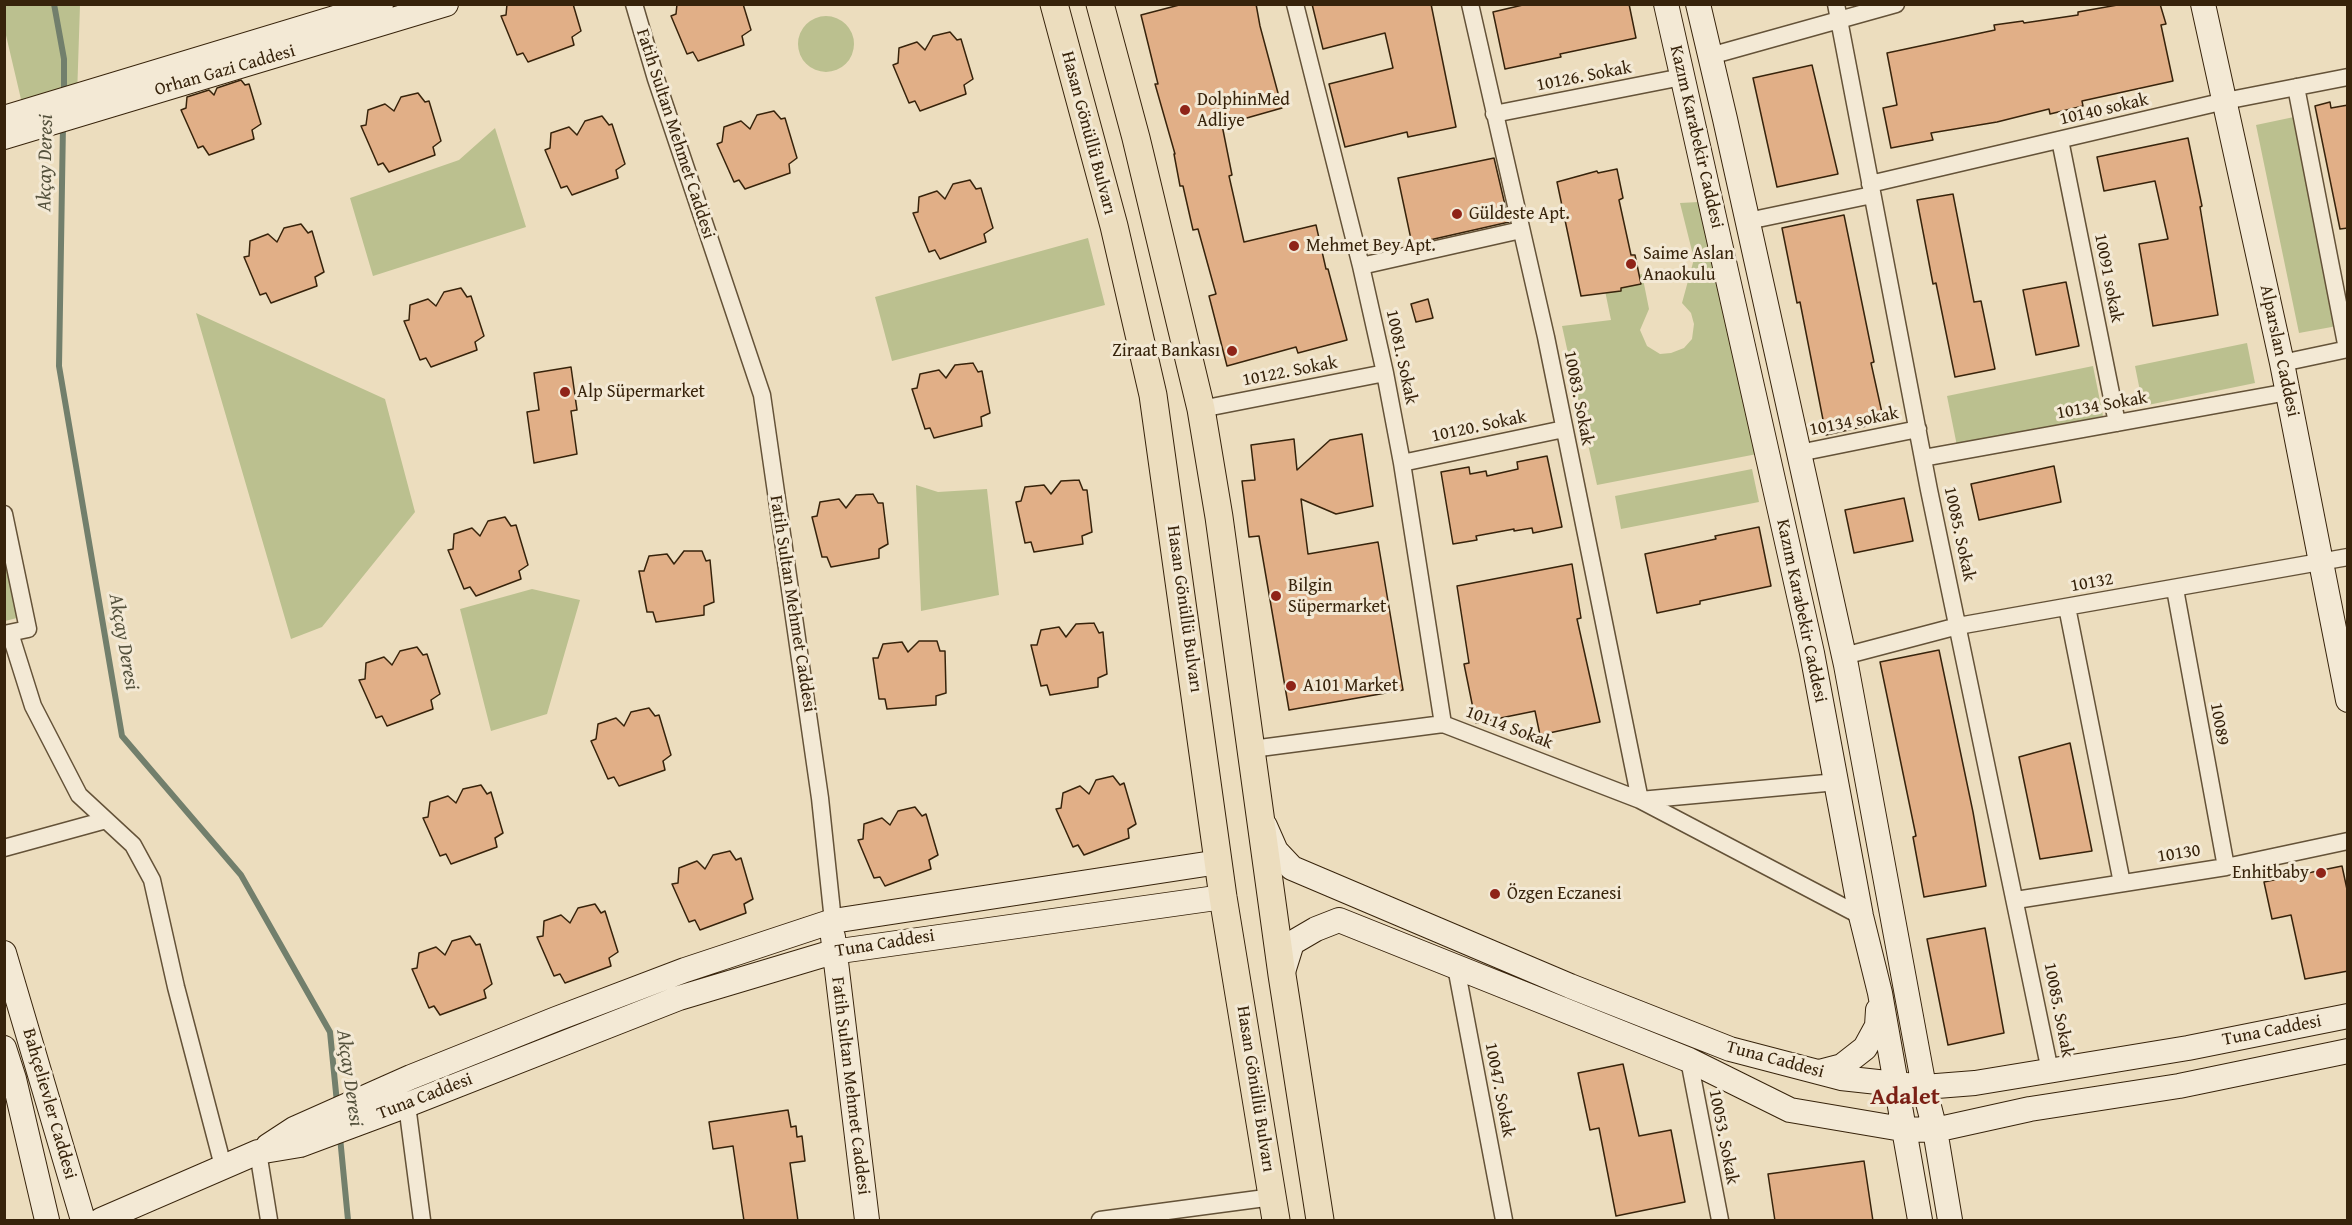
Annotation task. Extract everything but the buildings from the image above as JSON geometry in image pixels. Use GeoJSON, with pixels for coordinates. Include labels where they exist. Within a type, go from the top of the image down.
{"type":"FeatureCollection","features":[{"type":"Feature","properties":{"kind":"main road","name":"Hasan Gönüllü Bulvarı"},"geometry":{"type":"LineString","coordinates":[[1054,4],[1113,226],[1153,395],[1223,897],[1275,1209]]}},
{"type":"Feature","properties":{"kind":"main road"},"geometry":{"type":"LineString","coordinates":[[1100,4],[1136,138],[1202,409],[1282,975],[1320,1221]]}},
{"type":"Feature","properties":{"kind":"street","name":"Orhan Gazi Caddesi"},"geometry":{"type":"LineString","coordinates":[[76,106],[381,4]]}},
{"type":"Feature","properties":{"kind":"street","name":"Orhan Gazi Caddesi"},"geometry":{"type":"LineString","coordinates":[[4,117],[50,113],[446,4]]}},
{"type":"Feature","properties":{"kind":"street","name":"Fatih Sultan Mehmet Caddesi"},"geometry":{"type":"LineString","coordinates":[[634,4],[656,79],[762,395],[820,798],[833,921],[833,952],[867,1221]]}},
{"type":"Feature","properties":{"kind":"street","name":"10081. Sokak"},"geometry":{"type":"LineString","coordinates":[[1295,4],[1361,266],[1385,373],[1402,463],[1443,724]]}},
{"type":"Feature","properties":{"kind":"street","name":"10083. Sokak"},"geometry":{"type":"LineString","coordinates":[[1470,4],[1546,336],[1640,800]]}},
{"type":"Feature","properties":{"kind":"street","name":"Kazım Karabekir Caddesi"},"geometry":{"type":"LineString","coordinates":[[1666,4],[1812,653],[1861,916],[1880,993],[1902,1130],[1920,1221]]}},
{"type":"Feature","properties":{"kind":"street","name":"Kazım Karabekir Caddesi"},"geometry":{"type":"LineString","coordinates":[[1698,4],[1845,656],[1924,1087],[1935,1130],[1950,1221]]}},
{"type":"Feature","properties":{"kind":"street"},"geometry":{"type":"LineString","coordinates":[[1710,56],[1837,12],[1896,4]]}},
{"type":"Feature","properties":{"kind":"street","name":"Alparslan Caddesi"},"geometry":{"type":"LineString","coordinates":[[2203,4],[2282,363],[2348,700]]}},
{"type":"Feature","properties":{"kind":"street","name":"10085. Sokak"},"geometry":{"type":"LineString","coordinates":[[1837,12],[1923,458],[2050,1071]]}},
{"type":"Feature","properties":{"kind":"street","name":"10126. Sokak"},"geometry":{"type":"LineString","coordinates":[[1494,114],[1682,77]]}},
{"type":"Feature","properties":{"kind":"street","name":"10140 sokak"},"geometry":{"type":"LineString","coordinates":[[1748,221],[2060,140],[2225,102],[2348,77]]}},
{"type":"Feature","properties":{"kind":"street"},"geometry":{"type":"LineString","coordinates":[[2282,363],[2347,349],[2296,87]]}},
{"type":"Feature","properties":{"kind":"street","name":"Orhan Gazi Caddesi"},"geometry":{"type":"LineString","coordinates":[[4,138],[50,113]]}},
{"type":"Feature","properties":{"kind":"street","name":"10091 sokak"},"geometry":{"type":"LineString","coordinates":[[2060,140],[2117,423]]}},
{"type":"Feature","properties":{"kind":"street"},"geometry":{"type":"LineString","coordinates":[[1361,266],[1521,230]]}},
{"type":"Feature","properties":{"kind":"street","name":"10122. Sokak"},"geometry":{"type":"LineString","coordinates":[[1202,409],[1385,373]]}},
{"type":"Feature","properties":{"kind":"street","name":"10134 Sokak"},"geometry":{"type":"LineString","coordinates":[[1923,458],[2288,393]]}},
{"type":"Feature","properties":{"kind":"street","name":"10120. Sokak"},"geometry":{"type":"LineString","coordinates":[[1402,463],[1564,429]]}},
{"type":"Feature","properties":{"kind":"street","name":"10134 sokak"},"geometry":{"type":"LineString","coordinates":[[1799,453],[1918,429]]}},
{"type":"Feature","properties":{"kind":"street"},"geometry":{"type":"LineString","coordinates":[[4,514],[28,629],[7,633],[33,706],[79,795],[133,845],[152,880],[176,987],[223,1166]]}},
{"type":"Feature","properties":{"kind":"street","name":"10132"},"geometry":{"type":"LineString","coordinates":[[1845,656],[1958,626],[2348,557]]}},
{"type":"Feature","properties":{"kind":"street","name":"10089"},"geometry":{"type":"LineString","coordinates":[[2175,589],[2226,867]]}},
{"type":"Feature","properties":{"kind":"street"},"geometry":{"type":"LineString","coordinates":[[2067,608],[2122,883]]}},
{"type":"Feature","properties":{"kind":"street","name":"10114 Sokak"},"geometry":{"type":"LineString","coordinates":[[1251,749],[1443,724],[1640,800],[1861,916]]}},
{"type":"Feature","properties":{"kind":"street","name":"10114 Sokak"},"geometry":{"type":"LineString","coordinates":[[1640,800],[1837,782]]}},
{"type":"Feature","properties":{"kind":"street","name":"Tuna Caddesi"},"geometry":{"type":"LineString","coordinates":[[1261,817],[1276,851],[1292,868],[1570,986],[1730,1049],[1841,1078],[1924,1087],[1975,1083],[2188,1048],[2348,1016]]}},
{"type":"Feature","properties":{"kind":"street"},"geometry":{"type":"LineString","coordinates":[[4,848],[106,820]]}},
{"type":"Feature","properties":{"kind":"street","name":"10130"},"geometry":{"type":"LineString","coordinates":[[2016,900],[2226,867],[2348,841]]}},
{"type":"Feature","properties":{"kind":"street","name":"Tuna Caddesi"},"geometry":{"type":"LineString","coordinates":[[297,1137],[392,1086],[556,1019],[685,970],[833,921],[1219,862]]}},
{"type":"Feature","properties":{"kind":"street","name":"Tuna Caddesi"},"geometry":{"type":"LineString","coordinates":[[101,1221],[223,1166],[297,1137],[400,1108],[679,998],[833,952],[1223,897]]}},
{"type":"Feature","properties":{"kind":"street","name":"Tuna Caddesi"},"geometry":{"type":"LineString","coordinates":[[1282,975],[1292,943],[1316,929],[1339,920],[1689,1060],[1790,1110],[1902,1130],[1935,1130],[2030,1109],[2179,1086],[2348,1052]]}},
{"type":"Feature","properties":{"kind":"street","name":"Bahçelievler Caddesi"},"geometry":{"type":"LineString","coordinates":[[4,953],[83,1221]]}},
{"type":"Feature","properties":{"kind":"street","name":"10047. Sokak"},"geometry":{"type":"LineString","coordinates":[[1456,967],[1504,1221]]}},
{"type":"Feature","properties":{"kind":"street"},"geometry":{"type":"LineString","coordinates":[[1818,1072],[1842,1066],[1865,1048],[1877,1026],[1880,993]]}},
{"type":"Feature","properties":{"kind":"street","name":"Bahçelievler Caddesi"},"geometry":{"type":"LineString","coordinates":[[4,1048],[9,1079],[48,1221]]}},
{"type":"Feature","properties":{"kind":"street","name":"10053. Sokak"},"geometry":{"type":"LineString","coordinates":[[1689,1060],[1720,1221]]}},
{"type":"Feature","properties":{"kind":"street"},"geometry":{"type":"LineString","coordinates":[[400,1108],[422,1221]]}},
{"type":"Feature","properties":{"kind":"street"},"geometry":{"type":"LineString","coordinates":[[258,1152],[269,1221]]}},
{"type":"Feature","properties":{"kind":"street"},"geometry":{"type":"LineString","coordinates":[[1100,1221],[1275,1209]]}},
{"type":"Feature","properties":{"kind":"green space"},"geometry":{"type":"Polygon","coordinates":[[[4,5],[80,5],[77,97],[24,112],[5,31],[4,5]]]}},
{"type":"Feature","properties":{"kind":"green space"},"geometry":{"type":"Polygon","coordinates":[[[820,16],[832,16],[842,20],[850,28],[854,44],[850,60],[842,68],[832,72],[820,72],[810,68],[802,60],[798,50],[798,38],[802,28],[810,20],[820,16]]]}},
{"type":"Feature","properties":{"kind":"green space"},"geometry":{"type":"Polygon","coordinates":[[[2294,117],[2337,326],[2299,333],[2256,125],[2294,117]]]}},
{"type":"Feature","properties":{"kind":"green space"},"geometry":{"type":"Polygon","coordinates":[[[495,128],[526,227],[373,276],[350,198],[459,160],[495,128]]]}},
{"type":"Feature","properties":{"kind":"green space"},"geometry":{"type":"Polygon","coordinates":[[[1699,202],[1757,454],[1597,485],[1562,326],[1611,320],[1603,281],[1642,274],[1649,309],[1640,330],[1647,346],[1660,354],[1684,348],[1692,339],[1694,324],[1691,313],[1682,303],[1694,259],[1680,203],[1699,202]]]}},
{"type":"Feature","properties":{"kind":"green space"},"geometry":{"type":"Polygon","coordinates":[[[1088,238],[1105,305],[892,361],[875,297],[1088,238]]]}},
{"type":"Feature","properties":{"kind":"green space"},"geometry":{"type":"Polygon","coordinates":[[[196,313],[385,399],[415,512],[322,627],[291,639],[196,313]]]}},
{"type":"Feature","properties":{"kind":"green space"},"geometry":{"type":"Polygon","coordinates":[[[2247,343],[2255,383],[2143,406],[2135,366],[2247,343]]]}},
{"type":"Feature","properties":{"kind":"green space"},"geometry":{"type":"Polygon","coordinates":[[[2093,366],[2103,416],[1957,446],[1947,396],[2093,366]]]}},
{"type":"Feature","properties":{"kind":"green space"},"geometry":{"type":"Polygon","coordinates":[[[1752,469],[1759,502],[1621,529],[1615,496],[1752,469]]]}},
{"type":"Feature","properties":{"kind":"green space"},"geometry":{"type":"Polygon","coordinates":[[[916,485],[938,492],[987,489],[999,595],[921,611],[916,485]]]}},
{"type":"Feature","properties":{"kind":"green space"},"geometry":{"type":"Polygon","coordinates":[[[4,540],[21,617],[5,621],[4,621],[4,540]]]}},
{"type":"Feature","properties":{"kind":"green space"},"geometry":{"type":"Polygon","coordinates":[[[532,589],[580,600],[547,714],[491,731],[460,609],[532,589]]]}},
{"type":"Feature","properties":{"kind":"waterway","name":"Akçay Deresi"},"geometry":{"type":"LineString","coordinates":[[54,4],[64,59],[64,93]]}},
{"type":"Feature","properties":{"kind":"waterway","name":"Akçay Deresi"},"geometry":{"type":"LineString","coordinates":[[63,124],[59,366],[122,736],[241,875],[330,1032],[337,1103]]}},
{"type":"Feature","properties":{"kind":"waterway","name":"Akçay Deresi"},"geometry":{"type":"LineString","coordinates":[[340,1137],[348,1220]]}},
{"type":"Feature","properties":{"kind":"place","name":"DolphinMed Adliye"},"geometry":{"type":"Point","coordinates":[1185,110]}},
{"type":"Feature","properties":{"kind":"place","name":"Güldeste Apt."},"geometry":{"type":"Point","coordinates":[1457,214]}},
{"type":"Feature","properties":{"kind":"place","name":"Mehmet Bey Apt."},"geometry":{"type":"Point","coordinates":[1294,246]}},
{"type":"Feature","properties":{"kind":"place","name":"Saime Aslan Anaokulu"},"geometry":{"type":"Point","coordinates":[1631,264]}},
{"type":"Feature","properties":{"kind":"place","name":"Ziraat Bankası"},"geometry":{"type":"Point","coordinates":[1232,351]}},
{"type":"Feature","properties":{"kind":"place","name":"Alp Süpermarket"},"geometry":{"type":"Point","coordinates":[565,392]}},
{"type":"Feature","properties":{"kind":"place","name":"Bilgin Süpermarket"},"geometry":{"type":"Point","coordinates":[1276,596]}},
{"type":"Feature","properties":{"kind":"place","name":"A101 Market"},"geometry":{"type":"Point","coordinates":[1291,686]}},
{"type":"Feature","properties":{"kind":"place","name":"Enhitbaby"},"geometry":{"type":"Point","coordinates":[2321,873]}},
{"type":"Feature","properties":{"kind":"place","name":"Özgen Eczanesi"},"geometry":{"type":"Point","coordinates":[1495,894]}},
{"type":"Feature","properties":{"kind":"district","name":"Adalet"},"geometry":{"type":"Point","coordinates":[1905,1098]}}]}
